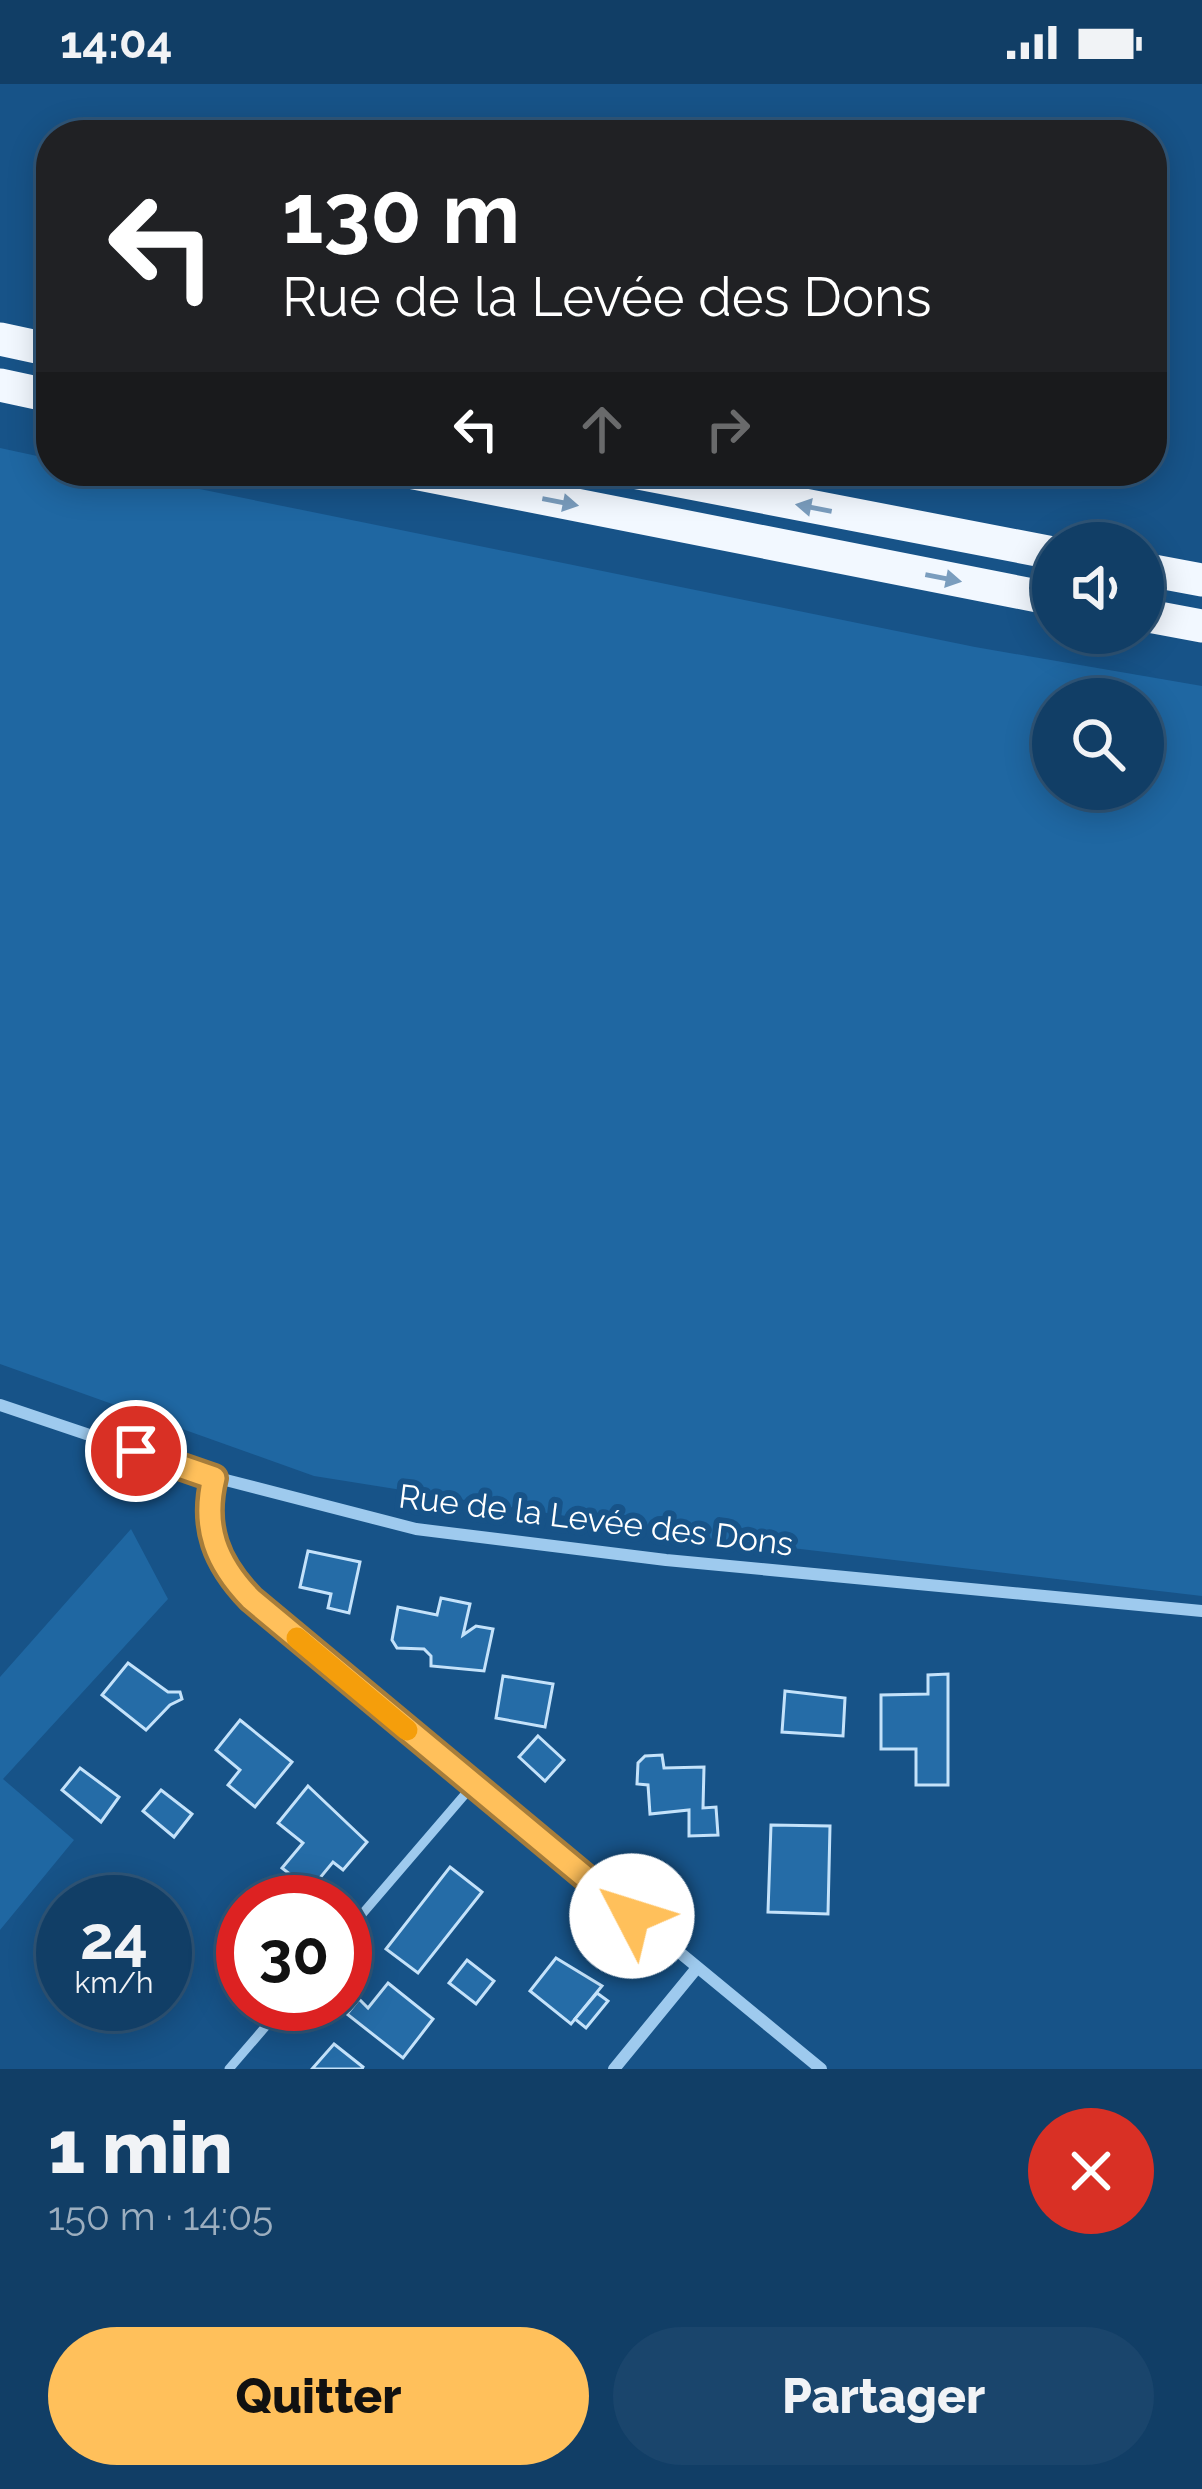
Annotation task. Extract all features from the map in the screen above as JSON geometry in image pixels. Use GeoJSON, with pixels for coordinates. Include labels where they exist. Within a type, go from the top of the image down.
{"type":"FeatureCollection","features":[{"type":"Feature","properties":{"kind":"highway"},"geometry":{"type":"LineString","coordinates":[[0,339],[36,347]]}},
{"type":"Feature","properties":{"kind":"highway"},"geometry":{"type":"LineString","coordinates":[[0,385],[36,393]]}},
{"type":"Feature","properties":{"kind":"highway"},"geometry":{"type":"LineString","coordinates":[[481,486],[1032,594]]}},
{"type":"Feature","properties":{"kind":"highway"},"geometry":{"type":"LineString","coordinates":[[706,486],[1032,549]]}},
{"type":"Feature","properties":{"kind":"highway"},"geometry":{"type":"LineString","coordinates":[[1164,573],[1202,580]]}},
{"type":"Feature","properties":{"kind":"highway"},"geometry":{"type":"LineString","coordinates":[[1164,619],[1202,626]]}},
{"type":"Feature","properties":{"kind":"street","name":"Rue de la Levée des Dons"},"geometry":{"type":"LineString","coordinates":[[0,1405],[214,1478],[382,1522],[486,1540],[1202,1612]]}},
{"type":"Feature","properties":{"kind":"street"},"geometry":{"type":"LineString","coordinates":[[214,1478],[207,1517],[218,1558],[239,1587],[821,2069]]}},
{"type":"Feature","properties":{"kind":"street"},"geometry":{"type":"LineString","coordinates":[[614,2069],[696,1969]]}},
{"type":"Feature","properties":{"kind":"lane"},"geometry":{"type":"LineString","coordinates":[[372,1903],[473,1785]]}},
{"type":"Feature","properties":{"kind":"lane"},"geometry":{"type":"LineString","coordinates":[[229,2069],[262,2031]]}},
{"type":"Feature","properties":{"kind":"shaded area"},"geometry":{"type":"Polygon","coordinates":[[[0,448],[36,456],[36,486],[185,486],[975,647],[1155,678],[1032,678],[1032,810],[1164,810],[1164,679],[1202,686],[1202,1596],[698,1537],[314,1476],[0,1364],[0,448]]]}},
{"type":"Feature","properties":{"kind":"shaded area"},"geometry":{"type":"Polygon","coordinates":[[[131,1529],[168,1599],[3,1779],[74,1840],[45,1875],[36,1875],[36,1886],[0,1930],[0,1677],[131,1529]]]}},
{"type":"Feature","properties":{"kind":"building"},"geometry":{"type":"Polygon","coordinates":[[[308,1551],[360,1562],[349,1613],[328,1608],[331,1594],[300,1587],[308,1551]]]}},
{"type":"Feature","properties":{"kind":"building"},"geometry":{"type":"Polygon","coordinates":[[[441,1598],[470,1604],[463,1635],[476,1626],[493,1629],[484,1671],[431,1666],[431,1656],[424,1649],[397,1648],[392,1640],[398,1607],[437,1615],[441,1598]]]}},
{"type":"Feature","properties":{"kind":"building"},"geometry":{"type":"Polygon","coordinates":[[[128,1663],[168,1692],[180,1692],[182,1699],[146,1730],[102,1695],[128,1663]]]}},
{"type":"Feature","properties":{"kind":"building"},"geometry":{"type":"Polygon","coordinates":[[[948,1674],[948,1785],[916,1785],[916,1749],[881,1749],[881,1695],[928,1694],[928,1675],[948,1674]]]}},
{"type":"Feature","properties":{"kind":"building"},"geometry":{"type":"Polygon","coordinates":[[[503,1676],[553,1684],[545,1727],[496,1718],[503,1676]]]}},
{"type":"Feature","properties":{"kind":"building"},"geometry":{"type":"Polygon","coordinates":[[[785,1691],[845,1698],[843,1736],[782,1732],[785,1691]]]}},
{"type":"Feature","properties":{"kind":"building"},"geometry":{"type":"Polygon","coordinates":[[[240,1720],[292,1762],[255,1807],[228,1785],[240,1770],[216,1750],[240,1720]]]}},
{"type":"Feature","properties":{"kind":"building"},"geometry":{"type":"Polygon","coordinates":[[[538,1736],[564,1760],[545,1781],[519,1757],[538,1736]]]}},
{"type":"Feature","properties":{"kind":"building"},"geometry":{"type":"Polygon","coordinates":[[[662,1755],[664,1768],[704,1767],[703,1808],[716,1807],[718,1835],[689,1836],[689,1810],[650,1814],[648,1785],[637,1784],[638,1763],[645,1756],[662,1755]]]}},
{"type":"Feature","properties":{"kind":"building"},"geometry":{"type":"Polygon","coordinates":[[[80,1768],[119,1797],[101,1822],[62,1790],[80,1768]]]}},
{"type":"Feature","properties":{"kind":"building"},"geometry":{"type":"Polygon","coordinates":[[[308,1786],[367,1842],[343,1870],[333,1862],[322,1875],[291,1875],[282,1868],[303,1843],[278,1823],[308,1786]]]}},
{"type":"Feature","properties":{"kind":"building"},"geometry":{"type":"Polygon","coordinates":[[[161,1790],[192,1814],[174,1837],[143,1811],[161,1790]]]}},
{"type":"Feature","properties":{"kind":"building"},"geometry":{"type":"Polygon","coordinates":[[[771,1825],[830,1826],[828,1914],[768,1912],[771,1825]]]}},
{"type":"Feature","properties":{"kind":"building"},"geometry":{"type":"Polygon","coordinates":[[[450,1867],[482,1892],[418,1973],[386,1949],[450,1867]]]}},
{"type":"Feature","properties":{"kind":"building"},"geometry":{"type":"Polygon","coordinates":[[[556,1958],[602,1986],[571,2024],[530,1991],[556,1958]]]}},
{"type":"Feature","properties":{"kind":"building"},"geometry":{"type":"Polygon","coordinates":[[[467,1960],[494,1981],[476,2004],[449,1983],[467,1960]]]}},
{"type":"Feature","properties":{"kind":"building"},"geometry":{"type":"Polygon","coordinates":[[[388,1983],[433,2019],[403,2058],[369,2031],[372,2003],[388,1983]]]}},
{"type":"Feature","properties":{"kind":"building"},"geometry":{"type":"Polygon","coordinates":[[[597,1993],[608,2001],[586,2028],[575,2019],[597,1993]]]}},
{"type":"Feature","properties":{"kind":"building"},"geometry":{"type":"Polygon","coordinates":[[[334,2044],[363,2067],[362,2069],[312,2069],[334,2044]]]}},
{"type":"Feature","properties":{"kind":"slow traffic"},"geometry":{"type":"LineString","coordinates":[[297,1638],[407,1730]]}},
{"type":"Feature","properties":{"kind":"route"},"geometry":{"type":"LineString","coordinates":[[136,1451],[214,1478],[207,1517],[214,1545],[218,1558],[251,1599],[632,1916]]}}]}
